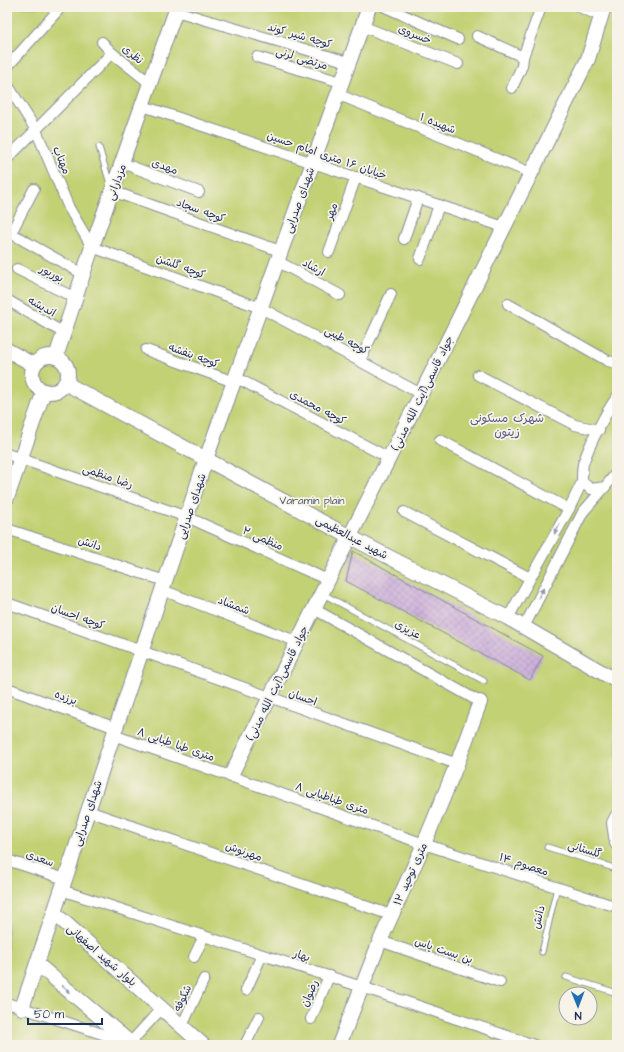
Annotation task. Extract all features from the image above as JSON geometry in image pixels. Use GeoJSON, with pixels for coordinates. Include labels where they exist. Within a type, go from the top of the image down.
{"type":"FeatureCollection","features":[{"type":"Feature","properties":{"kind":"street"},"geometry":{"type":"LineString","coordinates":[[7,68],[61,7]]}},
{"type":"Feature","properties":{"kind":"street","name":"شهدای صدرایی"},"geometry":{"type":"LineString","coordinates":[[22,1008],[206,459],[262,308],[312,162],[369,7]]}},
{"type":"Feature","properties":{"kind":"street"},"geometry":{"type":"LineString","coordinates":[[385,7],[458,39]]}},
{"type":"Feature","properties":{"kind":"street"},"geometry":{"type":"LineString","coordinates":[[512,88],[522,66],[523,57],[541,7]]}},
{"type":"Feature","properties":{"kind":"street"},"geometry":{"type":"LineString","coordinates":[[579,7],[603,12]]}},
{"type":"Feature","properties":{"kind":"street","name":"کوچه شیر کوند"},"geometry":{"type":"LineString","coordinates":[[176,9],[348,62]]}},
{"type":"Feature","properties":{"kind":"street","name":"مزدارانی"},"geometry":{"type":"LineString","coordinates":[[56,357],[92,248],[176,9]]}},
{"type":"Feature","properties":{"kind":"street","name":"جواد قاسمی(آیت الله مدنی)"},"geometry":{"type":"LineString","coordinates":[[231,775],[588,59],[603,12]]}},
{"type":"Feature","properties":{"kind":"street","name":"خسروی"},"geometry":{"type":"LineString","coordinates":[[362,26],[458,64]]}},
{"type":"Feature","properties":{"kind":"street"},"geometry":{"type":"LineString","coordinates":[[477,36],[523,57]]}},
{"type":"Feature","properties":{"kind":"street","name":"نظری"},"geometry":{"type":"LineString","coordinates":[[102,42],[112,53],[150,84]]}},
{"type":"Feature","properties":{"kind":"street"},"geometry":{"type":"LineString","coordinates":[[9,157],[112,53]]}},
{"type":"Feature","properties":{"kind":"street","name":"مرتضی لرنی"},"geometry":{"type":"LineString","coordinates":[[257,57],[339,88]]}},
{"type":"Feature","properties":{"kind":"street","name":"مهتاب"},"geometry":{"type":"LineString","coordinates":[[7,84],[36,130],[69,208],[92,248]]}},
{"type":"Feature","properties":{"kind":"street","name":"شهیده ۱"},"geometry":{"type":"LineString","coordinates":[[339,88],[531,173]]}},
{"type":"Feature","properties":{"kind":"street","name":"خیابان ۱۶ متری امام حسین"},"geometry":{"type":"LineString","coordinates":[[143,106],[504,227]]}},
{"type":"Feature","properties":{"kind":"street","name":"مهدی"},"geometry":{"type":"LineString","coordinates":[[122,163],[199,192]]}},
{"type":"Feature","properties":{"kind":"street","name":"مهر"},"geometry":{"type":"LineString","coordinates":[[329,252],[356,177]]}},
{"type":"Feature","properties":{"kind":"street"},"geometry":{"type":"LineString","coordinates":[[34,189],[9,232],[84,274]]}},
{"type":"Feature","properties":{"kind":"street","name":"کوچه سجاد"},"geometry":{"type":"LineString","coordinates":[[112,191],[279,256]]}},
{"type":"Feature","properties":{"kind":"street"},"geometry":{"type":"LineString","coordinates":[[404,239],[418,198]]}},
{"type":"Feature","properties":{"kind":"street"},"geometry":{"type":"LineString","coordinates":[[420,258],[438,205]]}},
{"type":"Feature","properties":{"kind":"street","name":"کوچه گلشن"},"geometry":{"type":"LineString","coordinates":[[92,248],[262,308]]}},
{"type":"Feature","properties":{"kind":"street","name":"ارشاد"},"geometry":{"type":"LineString","coordinates":[[279,256],[340,295]]}},
{"type":"Feature","properties":{"kind":"street","name":"بوربور"},"geometry":{"type":"LineString","coordinates":[[17,269],[75,298]]}},
{"type":"Feature","properties":{"kind":"street"},"geometry":{"type":"LineString","coordinates":[[360,361],[391,294]]}},
{"type":"Feature","properties":{"kind":"street","name":"اندیشه"},"geometry":{"type":"LineString","coordinates":[[7,300],[64,332]]}},
{"type":"Feature","properties":{"kind":"street"},"geometry":{"type":"LineString","coordinates":[[508,304],[608,361],[617,363]]}},
{"type":"Feature","properties":{"kind":"street","name":"کوچه طیبی"},"geometry":{"type":"LineString","coordinates":[[262,308],[421,394]]}},
{"type":"Feature","properties":{"kind":"street"},"geometry":{"type":"LineString","coordinates":[[7,350],[34,365]]}},
{"type":"Feature","properties":{"kind":"street","name":"کوچه بنفشه"},"geometry":{"type":"LineString","coordinates":[[146,350],[235,380]]}},
{"type":"Feature","properties":{"kind":"street"},"geometry":{"type":"LineString","coordinates":[[49,356],[56,357],[62,360],[68,373],[64,386],[51,392],[44,391],[38,388],[33,382],[32,375],[34,365],[42,358],[49,356]]}},
{"type":"Feature","properties":{"kind":"street"},"geometry":{"type":"LineString","coordinates":[[478,374],[575,425],[599,430]]}},
{"type":"Feature","properties":{"kind":"street","name":"کوچه محمدی"},"geometry":{"type":"LineString","coordinates":[[235,380],[389,458]]}},
{"type":"Feature","properties":{"kind":"street","name":"شهید عبدالعظیمی"},"geometry":{"type":"LineString","coordinates":[[65,383],[350,537],[508,618],[617,681]]}},
{"type":"Feature","properties":{"kind":"street"},"geometry":{"type":"LineString","coordinates":[[7,498],[44,391]]}},
{"type":"Feature","properties":{"kind":"street"},"geometry":{"type":"LineString","coordinates":[[508,618],[569,509],[582,482],[583,465],[599,430],[617,397]]}},
{"type":"Feature","properties":{"kind":"street"},"geometry":{"type":"LineString","coordinates":[[440,440],[569,509]]}},
{"type":"Feature","properties":{"kind":"street","name":"رضا منظمی"},"geometry":{"type":"LineString","coordinates":[[7,454],[187,517]]}},
{"type":"Feature","properties":{"kind":"street"},"geometry":{"type":"LineString","coordinates":[[524,627],[583,512],[617,472]]}},
{"type":"Feature","properties":{"kind":"street"},"geometry":{"type":"LineString","coordinates":[[582,482],[591,489],[605,487]]}},
{"type":"Feature","properties":{"kind":"street"},"geometry":{"type":"LineString","coordinates":[[404,512],[530,578]]}},
{"type":"Feature","properties":{"kind":"street","name":"منظمی ۲"},"geometry":{"type":"LineString","coordinates":[[187,517],[328,580]]}},
{"type":"Feature","properties":{"kind":"street","name":"دانش"},"geometry":{"type":"LineString","coordinates":[[7,529],[164,585]]}},
{"type":"Feature","properties":{"kind":"street","name":"شمشاد"},"geometry":{"type":"LineString","coordinates":[[164,585],[298,642]]}},
{"type":"Feature","properties":{"kind":"street","name":"کوچه احسان"},"geometry":{"type":"LineString","coordinates":[[7,603],[142,652]]}},
{"type":"Feature","properties":{"kind":"street"},"geometry":{"type":"LineString","coordinates":[[314,609],[480,702]]}},
{"type":"Feature","properties":{"kind":"street","name":"احسان"},"geometry":{"type":"LineString","coordinates":[[142,652],[457,764]]}},
{"type":"Feature","properties":{"kind":"street","name":"برزده"},"geometry":{"type":"LineString","coordinates":[[7,688],[115,732]]}},
{"type":"Feature","properties":{"kind":"street","name":"۱۲ متری توحید"},"geometry":{"type":"LineString","coordinates":[[339,1045],[380,941],[424,844],[457,764],[480,702]]}},
{"type":"Feature","properties":{"kind":"street","name":"۸ متری طبا طبایی"},"geometry":{"type":"LineString","coordinates":[[115,732],[231,775]]}},
{"type":"Feature","properties":{"kind":"street","name":"۸ متری طباطبایی"},"geometry":{"type":"LineString","coordinates":[[231,775],[424,844]]}},
{"type":"Feature","properties":{"kind":"street","name":"مهرنوش"},"geometry":{"type":"LineString","coordinates":[[88,811],[391,915]]}},
{"type":"Feature","properties":{"kind":"street"},"geometry":{"type":"LineString","coordinates":[[617,817],[614,823],[617,843]]}},
{"type":"Feature","properties":{"kind":"street","name":"۱۴ معصوم"},"geometry":{"type":"LineString","coordinates":[[424,844],[617,906]]}},
{"type":"Feature","properties":{"kind":"street","name":"سعدی"},"geometry":{"type":"LineString","coordinates":[[7,860],[63,885]]}},
{"type":"Feature","properties":{"kind":"street","name":"بهار"},"geometry":{"type":"LineString","coordinates":[[63,885],[204,936],[362,986],[534,1045]]}},
{"type":"Feature","properties":{"kind":"street","name":"بلوار شهید اصفهانی"},"geometry":{"type":"LineString","coordinates":[[54,913],[203,1045]]}},
{"type":"Feature","properties":{"kind":"street"},"geometry":{"type":"LineString","coordinates":[[194,957],[204,936]]}},
{"type":"Feature","properties":{"kind":"street","name":"بن بست یاس"},"geometry":{"type":"LineString","coordinates":[[380,941],[500,982]]}},
{"type":"Feature","properties":{"kind":"street"},"geometry":{"type":"LineString","coordinates":[[246,990],[262,955]]}},
{"type":"Feature","properties":{"kind":"street"},"geometry":{"type":"LineString","coordinates":[[37,964],[131,1044]]}},
{"type":"Feature","properties":{"kind":"street","name":"رضوان"},"geometry":{"type":"LineString","coordinates":[[311,1019],[329,976]]}},
{"type":"Feature","properties":{"kind":"street","name":"شکوفه"},"geometry":{"type":"LineString","coordinates":[[182,1026],[204,979]]}},
{"type":"Feature","properties":{"kind":"street"},"geometry":{"type":"LineString","coordinates":[[7,1003],[131,1044]]}},
{"type":"Feature","properties":{"kind":"street"},"geometry":{"type":"LineString","coordinates":[[131,1044],[162,1008]]}},
{"type":"Feature","properties":{"kind":"street"},"geometry":{"type":"LineString","coordinates":[[245,1045],[258,1017]]}},
{"type":"Feature","properties":{"kind":"lane"},"geometry":{"type":"LineString","coordinates":[[98,148],[112,191]]}},
{"type":"Feature","properties":{"kind":"lane","name":"عزیزی"},"geometry":{"type":"LineString","coordinates":[[322,594],[484,681]]}},
{"type":"Feature","properties":{"kind":"lane","name":"گلستانی"},"geometry":{"type":"LineString","coordinates":[[547,847],[617,869]]}},
{"type":"Feature","properties":{"kind":"lane","name":"دانش"},"geometry":{"type":"LineString","coordinates":[[542,952],[557,887]]}},
{"type":"Feature","properties":{"kind":"lane"},"geometry":{"type":"LineString","coordinates":[[566,977],[617,993]]}},
{"type":"Feature","properties":{"kind":"green space","name":"Varamin plain"},"geometry":{"type":"Polygon","coordinates":[[[7,7],[617,7],[617,1045],[7,1045],[7,7]]]}},
{"type":"Feature","properties":{"kind":"building"},"geometry":{"type":"Polygon","coordinates":[[[353,551],[543,656],[530,680],[346,581],[353,551]]]}},
{"type":"Feature","properties":{"kind":"district","name":"شهرک مسکونی زیتون"},"geometry":{"type":"Point","coordinates":[507,425]}}]}
